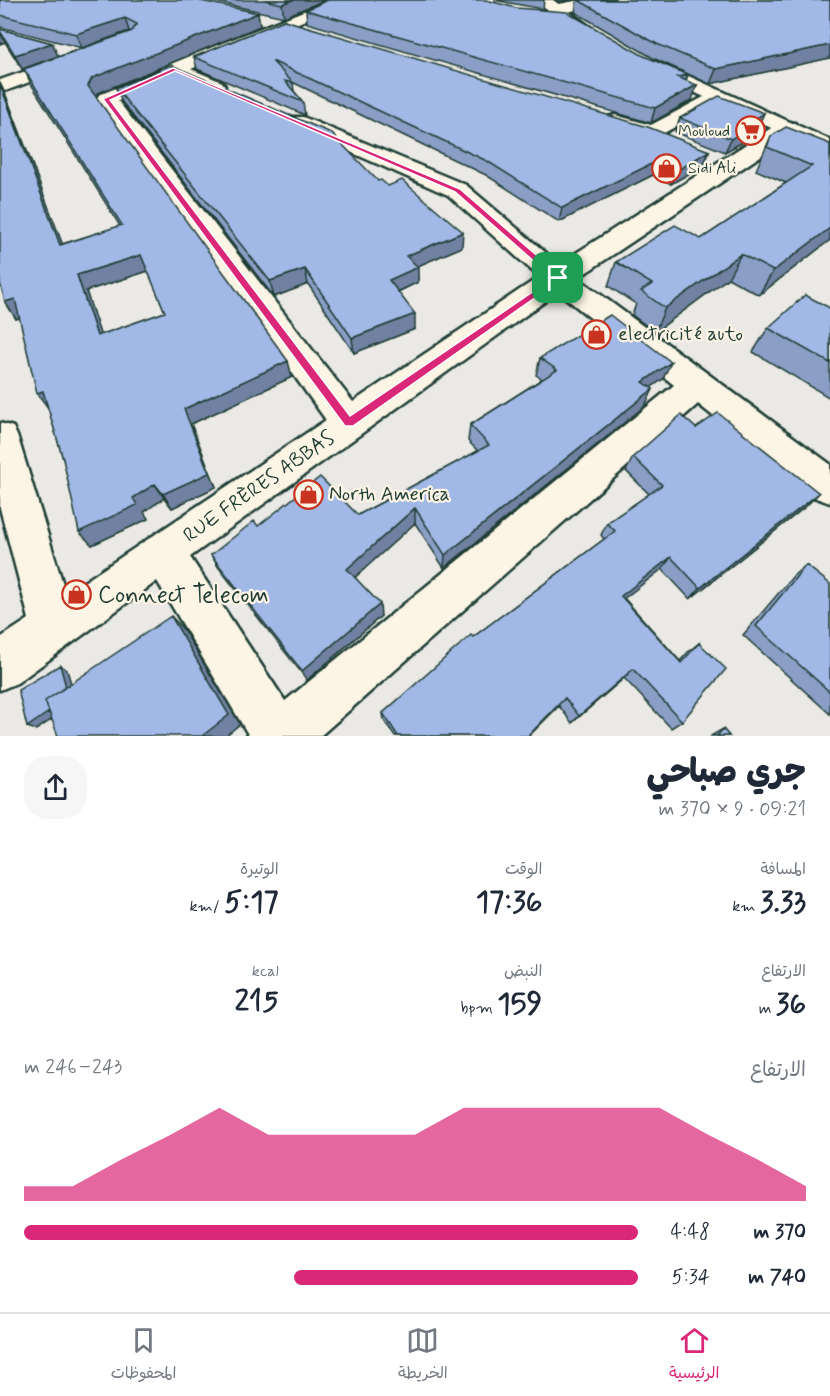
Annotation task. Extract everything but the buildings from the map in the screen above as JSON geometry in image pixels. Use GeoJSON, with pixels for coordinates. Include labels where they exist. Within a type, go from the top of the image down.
{"type":"FeatureCollection","features":[{"type":"Feature","properties":{"kind":"street"},"geometry":{"type":"LineString","coordinates":[[344,0],[297,28],[175,69],[106,99],[349,423]]}},
{"type":"Feature","properties":{"kind":"street"},"geometry":{"type":"LineString","coordinates":[[552,11],[606,0]]}},
{"type":"Feature","properties":{"kind":"street"},"geometry":{"type":"LineString","coordinates":[[552,11],[611,45]]}},
{"type":"Feature","properties":{"kind":"street"},"geometry":{"type":"LineString","coordinates":[[253,17],[297,28]]}},
{"type":"Feature","properties":{"kind":"street"},"geometry":{"type":"LineString","coordinates":[[0,87],[83,56],[52,47]]}},
{"type":"Feature","properties":{"kind":"street"},"geometry":{"type":"LineString","coordinates":[[642,60],[715,97],[830,148]]}},
{"type":"Feature","properties":{"kind":"street"},"geometry":{"type":"LineString","coordinates":[[175,69],[240,97]]}},
{"type":"Feature","properties":{"kind":"street"},"geometry":{"type":"LineString","coordinates":[[653,133],[715,97]]}},
{"type":"Feature","properties":{"kind":"street"},"geometry":{"type":"LineString","coordinates":[[273,111],[458,190],[558,278],[830,486]]}},
{"type":"Feature","properties":{"kind":"street"},"geometry":{"type":"LineString","coordinates":[[596,116],[675,142]]}},
{"type":"Feature","properties":{"kind":"street","name":"RUE FRÈRES ABBAS"},"geometry":{"type":"LineString","coordinates":[[0,666],[558,278],[717,160],[787,128]]}},
{"type":"Feature","properties":{"kind":"street"},"geometry":{"type":"LineString","coordinates":[[164,554],[280,736],[698,385]]}},
{"type":"Feature","properties":{"kind":"street"},"geometry":{"type":"LineString","coordinates":[[0,438],[54,629]]}},
{"type":"Feature","properties":{"kind":"place","name":"Mouloud"},"geometry":{"type":"Point","coordinates":[751,131]}},
{"type":"Feature","properties":{"kind":"place","name":"Sidi Ali"},"geometry":{"type":"Point","coordinates":[667,168]}},
{"type":"Feature","properties":{"kind":"place","name":"electricité auto"},"geometry":{"type":"Point","coordinates":[597,334]}},
{"type":"Feature","properties":{"kind":"place","name":"North America"},"geometry":{"type":"Point","coordinates":[308,494]}},
{"type":"Feature","properties":{"kind":"place","name":"Connect Telecom"},"geometry":{"type":"Point","coordinates":[77,595]}},
{"type":"Feature","properties":{"kind":"route"},"geometry":{"type":"LineString","coordinates":[[175,69],[458,190],[558,278],[349,423],[106,99],[175,69]]}}]}
